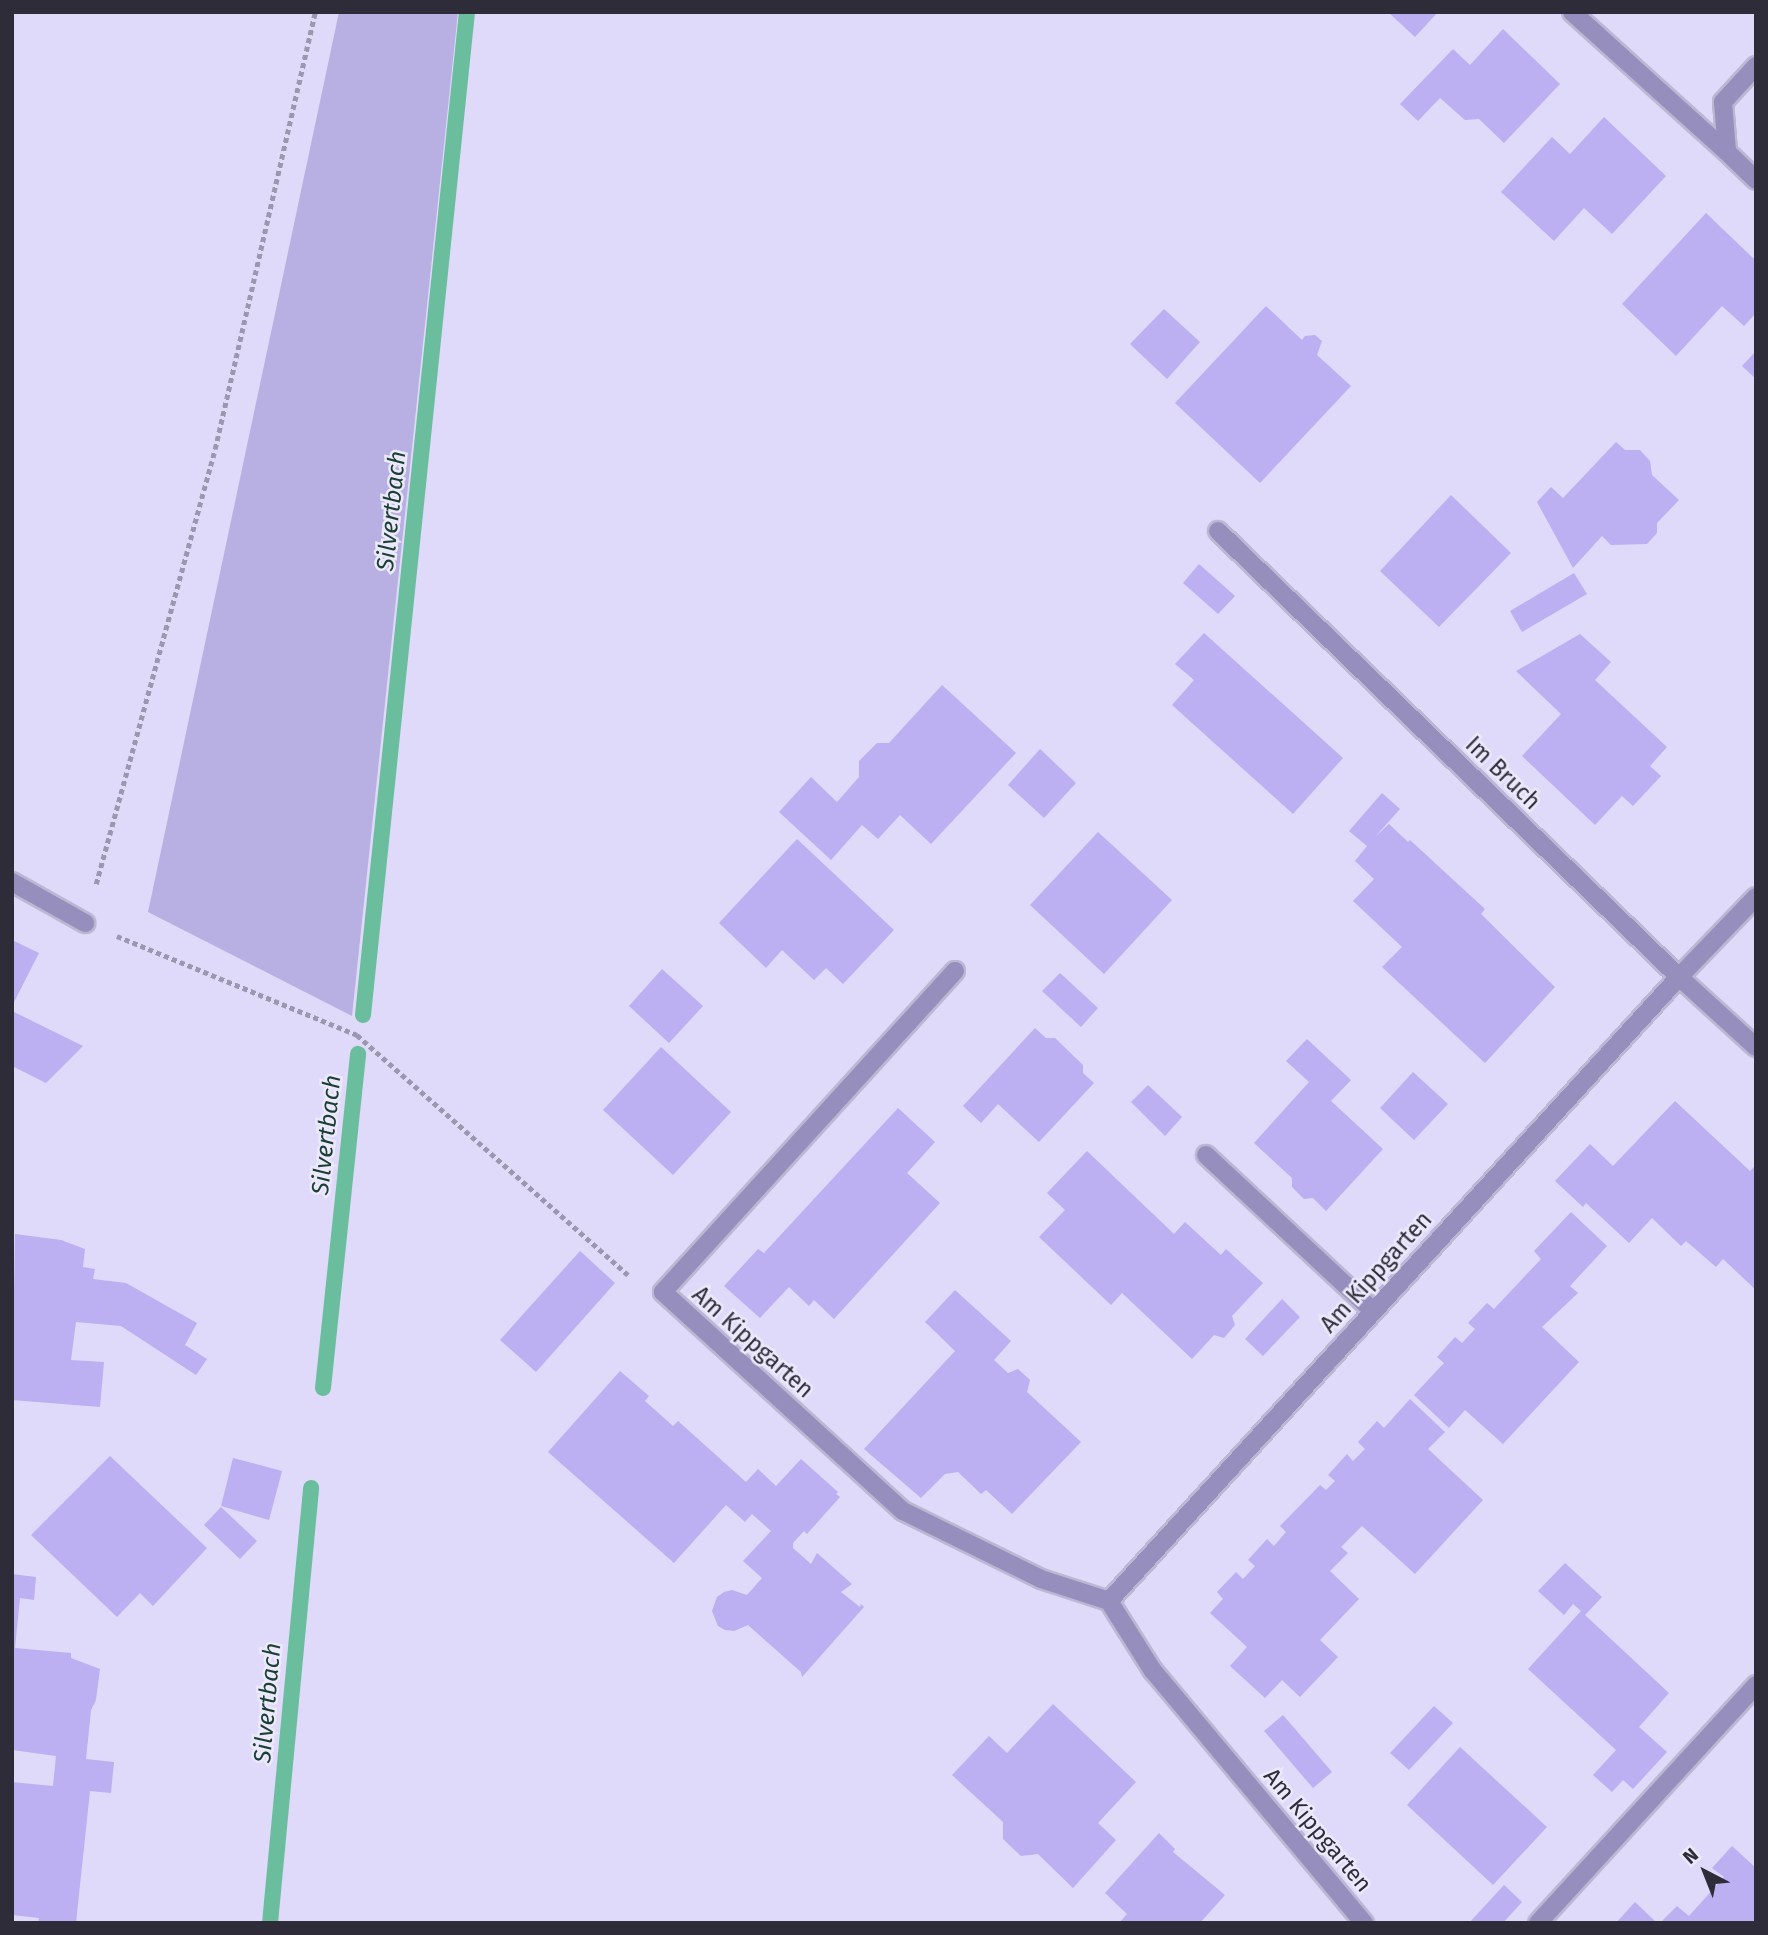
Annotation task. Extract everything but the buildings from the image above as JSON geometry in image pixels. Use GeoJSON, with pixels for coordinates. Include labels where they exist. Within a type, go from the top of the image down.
{"type":"FeatureCollection","features":[{"type":"Feature","properties":{"kind":"street"},"geometry":{"type":"LineString","coordinates":[[1572,12],[1756,180]]}},
{"type":"Feature","properties":{"kind":"street"},"geometry":{"type":"LineString","coordinates":[[1727,152],[1723,102],[1756,66]]}},
{"type":"Feature","properties":{"kind":"street","name":"Im Bruch"},"geometry":{"type":"LineString","coordinates":[[1218,531],[1679,977],[1756,1047]]}},
{"type":"Feature","properties":{"kind":"street"},"geometry":{"type":"LineString","coordinates":[[12,882],[85,923]]}},
{"type":"Feature","properties":{"kind":"street","name":"Am Kippgarten"},"geometry":{"type":"LineString","coordinates":[[1109,1601],[1679,977],[1756,897]]}},
{"type":"Feature","properties":{"kind":"street","name":"Am Kippgarten"},"geometry":{"type":"LineString","coordinates":[[955,971],[663,1293],[903,1511],[1041,1578],[1109,1601],[1153,1671],[1364,1923]]}},
{"type":"Feature","properties":{"kind":"street"},"geometry":{"type":"LineString","coordinates":[[1206,1156],[1373,1311]]}},
{"type":"Feature","properties":{"kind":"street"},"geometry":{"type":"LineString","coordinates":[[1538,1923],[1756,1685]]}},
{"type":"Feature","properties":{"kind":"path"},"geometry":{"type":"LineString","coordinates":[[315,12],[215,449],[85,923],[357,1034],[633,1279],[663,1293]]}},
{"type":"Feature","properties":{"kind":"shaded area"},"geometry":{"type":"Polygon","coordinates":[[[339,12],[458,12],[352,1016],[148,912],[339,12]]]}},
{"type":"Feature","properties":{"kind":"waterway","name":"Silvertbach"},"geometry":{"type":"LineString","coordinates":[[363,1015],[467,12]]}},
{"type":"Feature","properties":{"kind":"waterway","name":"Silvertbach"},"geometry":{"type":"LineString","coordinates":[[323,1388],[358,1054]]}},
{"type":"Feature","properties":{"kind":"waterway","name":"Silvertbach"},"geometry":{"type":"LineString","coordinates":[[270,1923],[311,1488]]}}]}
